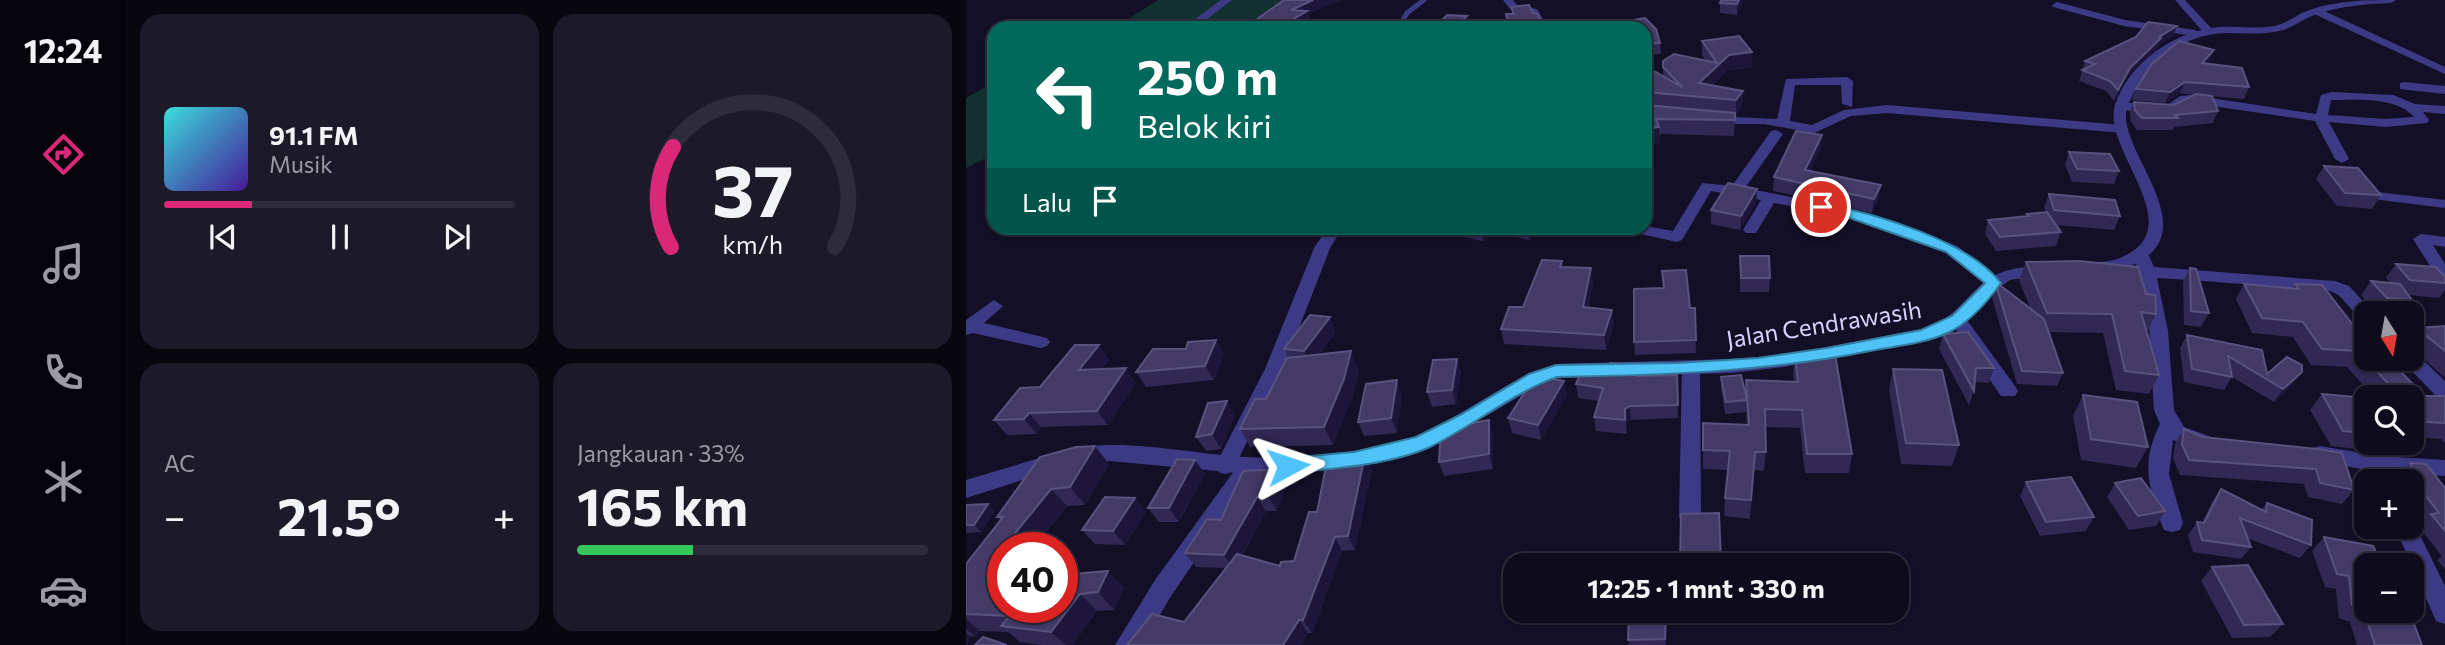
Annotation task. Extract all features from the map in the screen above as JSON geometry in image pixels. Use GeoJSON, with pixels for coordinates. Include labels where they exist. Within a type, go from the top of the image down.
{"type":"FeatureCollection","features":[{"type":"Feature","properties":{"kind":"street"},"geometry":{"type":"LineString","coordinates":[[1198,21],[1227,0]]}},
{"type":"Feature","properties":{"kind":"street"},"geometry":{"type":"LineString","coordinates":[[1508,0],[1514,7],[1533,11],[1539,21]]}},
{"type":"Feature","properties":{"kind":"street"},"geometry":{"type":"LineString","coordinates":[[2180,0],[2202,32]]}},
{"type":"Feature","properties":{"kind":"street"},"geometry":{"type":"LineString","coordinates":[[2057,5],[2124,23],[2202,32],[2276,29],[2316,11],[2357,1],[2389,0]]}},
{"type":"Feature","properties":{"kind":"street"},"geometry":{"type":"LineString","coordinates":[[2316,11],[2445,71]]}},
{"type":"Feature","properties":{"kind":"street"},"geometry":{"type":"LineString","coordinates":[[2202,32],[2153,59],[2139,72],[2120,106],[2123,129],[2155,208],[2152,240],[2145,263],[2158,307],[2164,410],[2169,425],[2178,435],[2194,441],[2218,443]]}},
{"type":"Feature","properties":{"kind":"street"},"geometry":{"type":"LineString","coordinates":[[1736,191],[1779,128],[1790,81],[1847,81],[1848,104]]}},
{"type":"Feature","properties":{"kind":"street"},"geometry":{"type":"LineString","coordinates":[[2404,86],[2445,90]]}},
{"type":"Feature","properties":{"kind":"street"},"geometry":{"type":"LineString","coordinates":[[2320,118],[2326,103],[2325,98],[2328,96],[2393,99],[2413,108],[2445,110]]}},
{"type":"Feature","properties":{"kind":"street"},"geometry":{"type":"LineString","coordinates":[[2120,106],[2164,110],[2190,99],[2320,118],[2386,123],[2423,120],[2413,108]]}},
{"type":"Feature","properties":{"kind":"street"},"geometry":{"type":"LineString","coordinates":[[1701,119],[1779,128],[1819,128],[1848,113],[1887,109],[2123,129]]}},
{"type":"Feature","properties":{"kind":"street"},"geometry":{"type":"LineString","coordinates":[[2320,118],[2342,159]]}},
{"type":"Feature","properties":{"kind":"street"},"geometry":{"type":"LineString","coordinates":[[1652,232],[1677,237],[1707,186],[1847,212],[1951,248],[1994,283]]}},
{"type":"Feature","properties":{"kind":"street"},"geometry":{"type":"LineString","coordinates":[[2378,196],[2445,204]]}},
{"type":"Feature","properties":{"kind":"street"},"geometry":{"type":"LineString","coordinates":[[1751,230],[1770,197]]}},
{"type":"Feature","properties":{"kind":"street"},"geometry":{"type":"LineString","coordinates":[[1225,466],[1273,369],[1323,246],[1330,235]]}},
{"type":"Feature","properties":{"kind":"street"},"geometry":{"type":"LineString","coordinates":[[2445,242],[2421,239],[2445,276]]}},
{"type":"Feature","properties":{"kind":"street","name":"Jalan Cendrawasih"},"geometry":{"type":"LineString","coordinates":[[966,489],[1090,454],[1110,453],[1225,466],[1249,466],[1343,460],[1398,450],[1440,434],[1535,378],[1556,371],[1691,368],[1784,361],[1840,352],[1941,330],[1958,320],[1994,283],[2006,276],[2022,272],[2125,262],[2145,263]]}},
{"type":"Feature","properties":{"kind":"street"},"geometry":{"type":"LineString","coordinates":[[2145,263],[2293,285],[2329,285],[2343,290],[2354,301]]}},
{"type":"Feature","properties":{"kind":"street"},"geometry":{"type":"LineString","coordinates":[[968,327],[994,306]]}},
{"type":"Feature","properties":{"kind":"street"},"geometry":{"type":"LineString","coordinates":[[1958,320],[2008,391]]}},
{"type":"Feature","properties":{"kind":"street"},"geometry":{"type":"LineString","coordinates":[[968,327],[1041,342]]}},
{"type":"Feature","properties":{"kind":"street"},"geometry":{"type":"LineString","coordinates":[[1690,517],[1691,368]]}},
{"type":"Feature","properties":{"kind":"street"},"geometry":{"type":"LineString","coordinates":[[2423,371],[2445,393]]}},
{"type":"Feature","properties":{"kind":"street"},"geometry":{"type":"LineString","coordinates":[[2169,425],[2157,448],[2158,480],[2172,523]]}},
{"type":"Feature","properties":{"kind":"street"},"geometry":{"type":"LineString","coordinates":[[2302,452],[2371,469]]}},
{"type":"Feature","properties":{"kind":"street"},"geometry":{"type":"LineString","coordinates":[[1128,645],[1163,588],[1249,466]]}},
{"type":"Feature","properties":{"kind":"street"},"geometry":{"type":"LineString","coordinates":[[2424,469],[2445,468]]}},
{"type":"Feature","properties":{"kind":"street"},"geometry":{"type":"LineString","coordinates":[[2411,539],[2445,613]]}},
{"type":"Feature","properties":{"kind":"lane"},"geometry":{"type":"LineString","coordinates":[[1403,21],[1424,0]]}},
{"type":"Feature","properties":{"kind":"green space"},"geometry":{"type":"Polygon","coordinates":[[[1158,0],[1295,0],[1249,21],[1125,21],[1158,0]]]}},
{"type":"Feature","properties":{"kind":"green space"},"geometry":{"type":"Polygon","coordinates":[[[987,86],[987,158],[966,168],[966,98],[987,86]]]}},
{"type":"Feature","properties":{"kind":"building"},"geometry":{"type":"Polygon","coordinates":[[[1284,0],[1313,0],[1291,10],[1307,11],[1290,21],[1254,21],[1284,0]]]}},
{"type":"Feature","properties":{"kind":"building"},"geometry":{"type":"Polygon","coordinates":[[[1721,0],[1739,0],[1737,4],[1720,3],[1721,0]]]}},
{"type":"Feature","properties":{"kind":"building"},"geometry":{"type":"Polygon","coordinates":[[[1529,5],[1540,20],[1508,21],[1506,14],[1514,14],[1511,7],[1529,5]]]}},
{"type":"Feature","properties":{"kind":"building"},"geometry":{"type":"Polygon","coordinates":[[[1447,15],[1467,16],[1462,21],[1441,21],[1447,15]]]}},
{"type":"Feature","properties":{"kind":"building"},"geometry":{"type":"Polygon","coordinates":[[[2148,22],[2177,26],[2159,37],[2161,38],[2130,68],[2118,90],[2110,81],[2082,70],[2095,64],[2085,61],[2136,37],[2148,22]]]}},
{"type":"Feature","properties":{"kind":"building"},"geometry":{"type":"Polygon","coordinates":[[[1652,25],[1656,29],[1660,43],[1652,44],[1652,25]]]}},
{"type":"Feature","properties":{"kind":"building"},"geometry":{"type":"Polygon","coordinates":[[[1739,36],[1752,52],[1729,55],[1699,83],[1743,91],[1736,100],[1652,93],[1652,70],[1682,87],[1663,67],[1663,61],[1674,54],[1717,63],[1702,41],[1739,36]]]}},
{"type":"Feature","properties":{"kind":"building"},"geometry":{"type":"Polygon","coordinates":[[[2179,41],[2214,50],[2202,63],[2242,68],[2249,87],[2185,82],[2170,92],[2136,89],[2152,64],[2179,41]]]}},
{"type":"Feature","properties":{"kind":"building"},"geometry":{"type":"Polygon","coordinates":[[[2196,94],[2212,96],[2218,111],[2175,115],[2178,118],[2142,118],[2135,110],[2134,102],[2174,105],[2196,94]]]}},
{"type":"Feature","properties":{"kind":"building"},"geometry":{"type":"Polygon","coordinates":[[[1652,106],[1735,113],[1735,120],[1656,119],[1659,127],[1652,128],[1652,106]]]}},
{"type":"Feature","properties":{"kind":"building"},"geometry":{"type":"Polygon","coordinates":[[[1796,131],[1822,135],[1805,170],[1881,185],[1874,199],[1774,177],[1796,131]]]}},
{"type":"Feature","properties":{"kind":"building"},"geometry":{"type":"Polygon","coordinates":[[[2069,152],[2110,154],[2119,171],[2077,169],[2069,152]]]}},
{"type":"Feature","properties":{"kind":"building"},"geometry":{"type":"Polygon","coordinates":[[[2324,166],[2358,168],[2381,195],[2345,193],[2324,166]]]}},
{"type":"Feature","properties":{"kind":"building"},"geometry":{"type":"Polygon","coordinates":[[[1728,183],[1757,189],[1741,216],[1711,210],[1728,183]]]}},
{"type":"Feature","properties":{"kind":"building"},"geometry":{"type":"Polygon","coordinates":[[[2049,194],[2115,200],[2120,216],[2054,210],[2049,194]]]}},
{"type":"Feature","properties":{"kind":"building"},"geometry":{"type":"Polygon","coordinates":[[[2047,212],[2061,232],[2000,237],[1988,220],[2029,216],[2027,214],[2047,212]]]}},
{"type":"Feature","properties":{"kind":"building"},"geometry":{"type":"Polygon","coordinates":[[[1740,256],[1769,256],[1770,278],[1741,278],[1740,256]]]}},
{"type":"Feature","properties":{"kind":"building"},"geometry":{"type":"Polygon","coordinates":[[[1542,260],[1562,261],[1560,267],[1591,268],[1583,307],[1612,310],[1604,335],[1501,329],[1509,307],[1523,307],[1542,260]]]}},
{"type":"Feature","properties":{"kind":"building"},"geometry":{"type":"Polygon","coordinates":[[[2079,261],[2138,267],[2146,294],[2155,295],[2156,314],[2141,312],[2159,375],[2125,371],[2112,314],[2047,313],[2026,262],[2079,261]]]}},
{"type":"Feature","properties":{"kind":"building"},"geometry":{"type":"Polygon","coordinates":[[[2396,264],[2436,267],[2445,277],[2445,283],[2410,280],[2396,264]]]}},
{"type":"Feature","properties":{"kind":"building"},"geometry":{"type":"Polygon","coordinates":[[[2190,268],[2196,269],[2209,313],[2191,311],[2190,268]]]}},
{"type":"Feature","properties":{"kind":"building"},"geometry":{"type":"Polygon","coordinates":[[[1686,270],[1690,308],[1695,308],[1696,340],[1634,342],[1634,289],[1664,288],[1662,271],[1686,270]]]}},
{"type":"Feature","properties":{"kind":"building"},"geometry":{"type":"Polygon","coordinates":[[[2371,281],[2400,284],[2412,300],[2387,298],[2371,281]]]}},
{"type":"Feature","properties":{"kind":"building"},"geometry":{"type":"Polygon","coordinates":[[[1997,283],[2044,319],[2063,373],[2022,371],[1997,283]]]}},
{"type":"Feature","properties":{"kind":"building"},"geometry":{"type":"Polygon","coordinates":[[[2244,284],[2299,289],[2295,284],[2322,285],[2354,326],[2354,351],[2322,349],[2303,322],[2262,318],[2244,284]]]}},
{"type":"Feature","properties":{"kind":"building"},"geometry":{"type":"Polygon","coordinates":[[[1310,315],[1330,317],[1304,351],[1284,349],[1310,315]]]}},
{"type":"Feature","properties":{"kind":"building"},"geometry":{"type":"Polygon","coordinates":[[[2445,326],[2445,351],[2424,334],[2424,328],[2445,326]]]}},
{"type":"Feature","properties":{"kind":"building"},"geometry":{"type":"Polygon","coordinates":[[[1968,332],[1994,368],[1976,368],[1974,391],[1943,334],[1968,332]]]}},
{"type":"Feature","properties":{"kind":"building"},"geometry":{"type":"Polygon","coordinates":[[[2187,335],[2262,350],[2267,374],[2287,357],[2302,365],[2302,372],[2283,389],[2228,356],[2232,377],[2192,369],[2187,335]]]}},
{"type":"Feature","properties":{"kind":"building"},"geometry":{"type":"Polygon","coordinates":[[[1216,340],[1205,366],[1136,372],[1153,349],[1186,349],[1188,342],[1216,340]]]}},
{"type":"Feature","properties":{"kind":"building"},"geometry":{"type":"Polygon","coordinates":[[[1075,345],[1099,345],[1079,370],[1126,368],[1097,411],[1029,413],[1024,419],[994,420],[1020,388],[1040,387],[1075,345]]]}},
{"type":"Feature","properties":{"kind":"building"},"geometry":{"type":"Polygon","coordinates":[[[1351,351],[1344,379],[1324,427],[1240,429],[1255,399],[1266,399],[1287,358],[1351,351]]]}},
{"type":"Feature","properties":{"kind":"building"},"geometry":{"type":"Polygon","coordinates":[[[1835,354],[1852,454],[1807,454],[1802,410],[1765,409],[1766,452],[1755,452],[1751,500],[1725,498],[1730,451],[1703,450],[1703,423],[1749,425],[1746,380],[1798,382],[1795,355],[1835,354]]]}},
{"type":"Feature","properties":{"kind":"building"},"geometry":{"type":"Polygon","coordinates":[[[1457,359],[1452,390],[1427,392],[1433,360],[1457,359]]]}},
{"type":"Feature","properties":{"kind":"building"},"geometry":{"type":"Polygon","coordinates":[[[1610,363],[1640,364],[1637,376],[1677,375],[1678,405],[1630,406],[1625,409],[1625,420],[1594,417],[1603,388],[1576,384],[1584,364],[1609,368],[1610,363]]]}},
{"type":"Feature","properties":{"kind":"building"},"geometry":{"type":"Polygon","coordinates":[[[1893,369],[1942,370],[1959,445],[1906,443],[1893,369]]]}},
{"type":"Feature","properties":{"kind":"building"},"geometry":{"type":"Polygon","coordinates":[[[2377,371],[2400,371],[2414,385],[2389,385],[2377,371]]]}},
{"type":"Feature","properties":{"kind":"building"},"geometry":{"type":"Polygon","coordinates":[[[1536,375],[1564,381],[1538,425],[1508,418],[1536,375]]]}},
{"type":"Feature","properties":{"kind":"building"},"geometry":{"type":"Polygon","coordinates":[[[1741,375],[1747,400],[1726,402],[1721,377],[1741,375]]]}},
{"type":"Feature","properties":{"kind":"building"},"geometry":{"type":"Polygon","coordinates":[[[1397,380],[1391,418],[1358,422],[1366,384],[1397,380]]]}},
{"type":"Feature","properties":{"kind":"building"},"geometry":{"type":"Polygon","coordinates":[[[2322,394],[2354,397],[2354,432],[2343,431],[2322,394]]]}},
{"type":"Feature","properties":{"kind":"building"},"geometry":{"type":"Polygon","coordinates":[[[2083,395],[2137,402],[2148,447],[2091,439],[2083,395]]]}},
{"type":"Feature","properties":{"kind":"building"},"geometry":{"type":"Polygon","coordinates":[[[2424,396],[2445,396],[2445,423],[2424,422],[2424,396]]]}},
{"type":"Feature","properties":{"kind":"building"},"geometry":{"type":"Polygon","coordinates":[[[1227,401],[1212,434],[1196,437],[1208,403],[1227,401]]]}},
{"type":"Feature","properties":{"kind":"building"},"geometry":{"type":"Polygon","coordinates":[[[1489,420],[1489,454],[1439,462],[1441,429],[1489,420]]]}},
{"type":"Feature","properties":{"kind":"building"},"geometry":{"type":"Polygon","coordinates":[[[2184,429],[2203,437],[2342,453],[2354,490],[2320,483],[2316,469],[2189,460],[2182,444],[2184,429]]]}},
{"type":"Feature","properties":{"kind":"building"},"geometry":{"type":"Polygon","coordinates":[[[1095,446],[1070,487],[1051,489],[1016,532],[991,532],[1003,517],[997,517],[1040,457],[1076,447],[1095,446]]]}},
{"type":"Feature","properties":{"kind":"building"},"geometry":{"type":"Polygon","coordinates":[[[1365,455],[1348,536],[1335,537],[1303,620],[1299,620],[1283,645],[1127,645],[1152,614],[1184,622],[1237,554],[1280,566],[1281,562],[1294,561],[1309,512],[1317,512],[1327,461],[1365,455]]]}},
{"type":"Feature","properties":{"kind":"building"},"geometry":{"type":"Polygon","coordinates":[[[1177,459],[1195,460],[1169,508],[1148,508],[1177,459]]]}},
{"type":"Feature","properties":{"kind":"building"},"geometry":{"type":"Polygon","coordinates":[[[2410,463],[2426,464],[2445,488],[2445,531],[2431,514],[2439,513],[2424,493],[2424,469],[2412,469],[2410,463]]]}},
{"type":"Feature","properties":{"kind":"building"},"geometry":{"type":"Polygon","coordinates":[[[1279,469],[1268,496],[1257,497],[1224,555],[1185,553],[1207,519],[1221,520],[1243,471],[1279,469]]]}},
{"type":"Feature","properties":{"kind":"building"},"geometry":{"type":"Polygon","coordinates":[[[2071,477],[2094,517],[2046,522],[2026,482],[2071,477]]]}},
{"type":"Feature","properties":{"kind":"building"},"geometry":{"type":"Polygon","coordinates":[[[2141,478],[2165,511],[2138,516],[2115,483],[2141,478]]]}},
{"type":"Feature","properties":{"kind":"building"},"geometry":{"type":"Polygon","coordinates":[[[2221,489],[2266,512],[2267,503],[2312,520],[2311,545],[2240,518],[2251,547],[2202,540],[2197,522],[2204,523],[2221,489]]]}},
{"type":"Feature","properties":{"kind":"building"},"geometry":{"type":"Polygon","coordinates":[[[1105,497],[1135,498],[1113,531],[1082,530],[1105,497]]]}},
{"type":"Feature","properties":{"kind":"building"},"geometry":{"type":"Polygon","coordinates":[[[988,504],[974,525],[966,525],[966,505],[988,504]]]}},
{"type":"Feature","properties":{"kind":"building"},"geometry":{"type":"Polygon","coordinates":[[[1719,513],[1721,553],[1680,553],[1681,514],[1719,513]]]}},
{"type":"Feature","properties":{"kind":"building"},"geometry":{"type":"Polygon","coordinates":[[[987,537],[987,615],[966,614],[966,564],[987,537]]]}},
{"type":"Feature","properties":{"kind":"building"},"geometry":{"type":"Polygon","coordinates":[[[2324,537],[2373,546],[2376,553],[2354,553],[2354,606],[2349,576],[2337,574],[2324,537]]]}},
{"type":"Feature","properties":{"kind":"building"},"geometry":{"type":"Polygon","coordinates":[[[2248,565],[2283,624],[2244,625],[2212,567],[2248,565]]]}},
{"type":"Feature","properties":{"kind":"building"},"geometry":{"type":"Polygon","coordinates":[[[1108,571],[1098,592],[1080,594],[1078,597],[1078,574],[1108,571]]]}},
{"type":"Feature","properties":{"kind":"building"},"geometry":{"type":"Polygon","coordinates":[[[1004,623],[1058,623],[1051,632],[1001,626],[1004,623]]]}},
{"type":"Feature","properties":{"kind":"building"},"geometry":{"type":"Polygon","coordinates":[[[1629,623],[1666,623],[1665,639],[1628,640],[1629,623]]]}},
{"type":"Feature","properties":{"kind":"building"},"geometry":{"type":"Polygon","coordinates":[[[2368,623],[2414,623],[2422,645],[2375,645],[2368,623]]]}},
{"type":"Feature","properties":{"kind":"building"},"geometry":{"type":"Polygon","coordinates":[[[983,637],[1007,645],[975,645],[983,637]]]}},
{"type":"Feature","properties":{"kind":"route"},"geometry":{"type":"LineString","coordinates":[[1288,466],[1354,459],[1420,443],[1487,409],[1546,373],[1586,369],[1678,369],[1758,364],[1827,354],[1922,335],[1941,330],[1958,320],[1994,283],[1951,248],[1847,212],[1821,207]]}}]}
